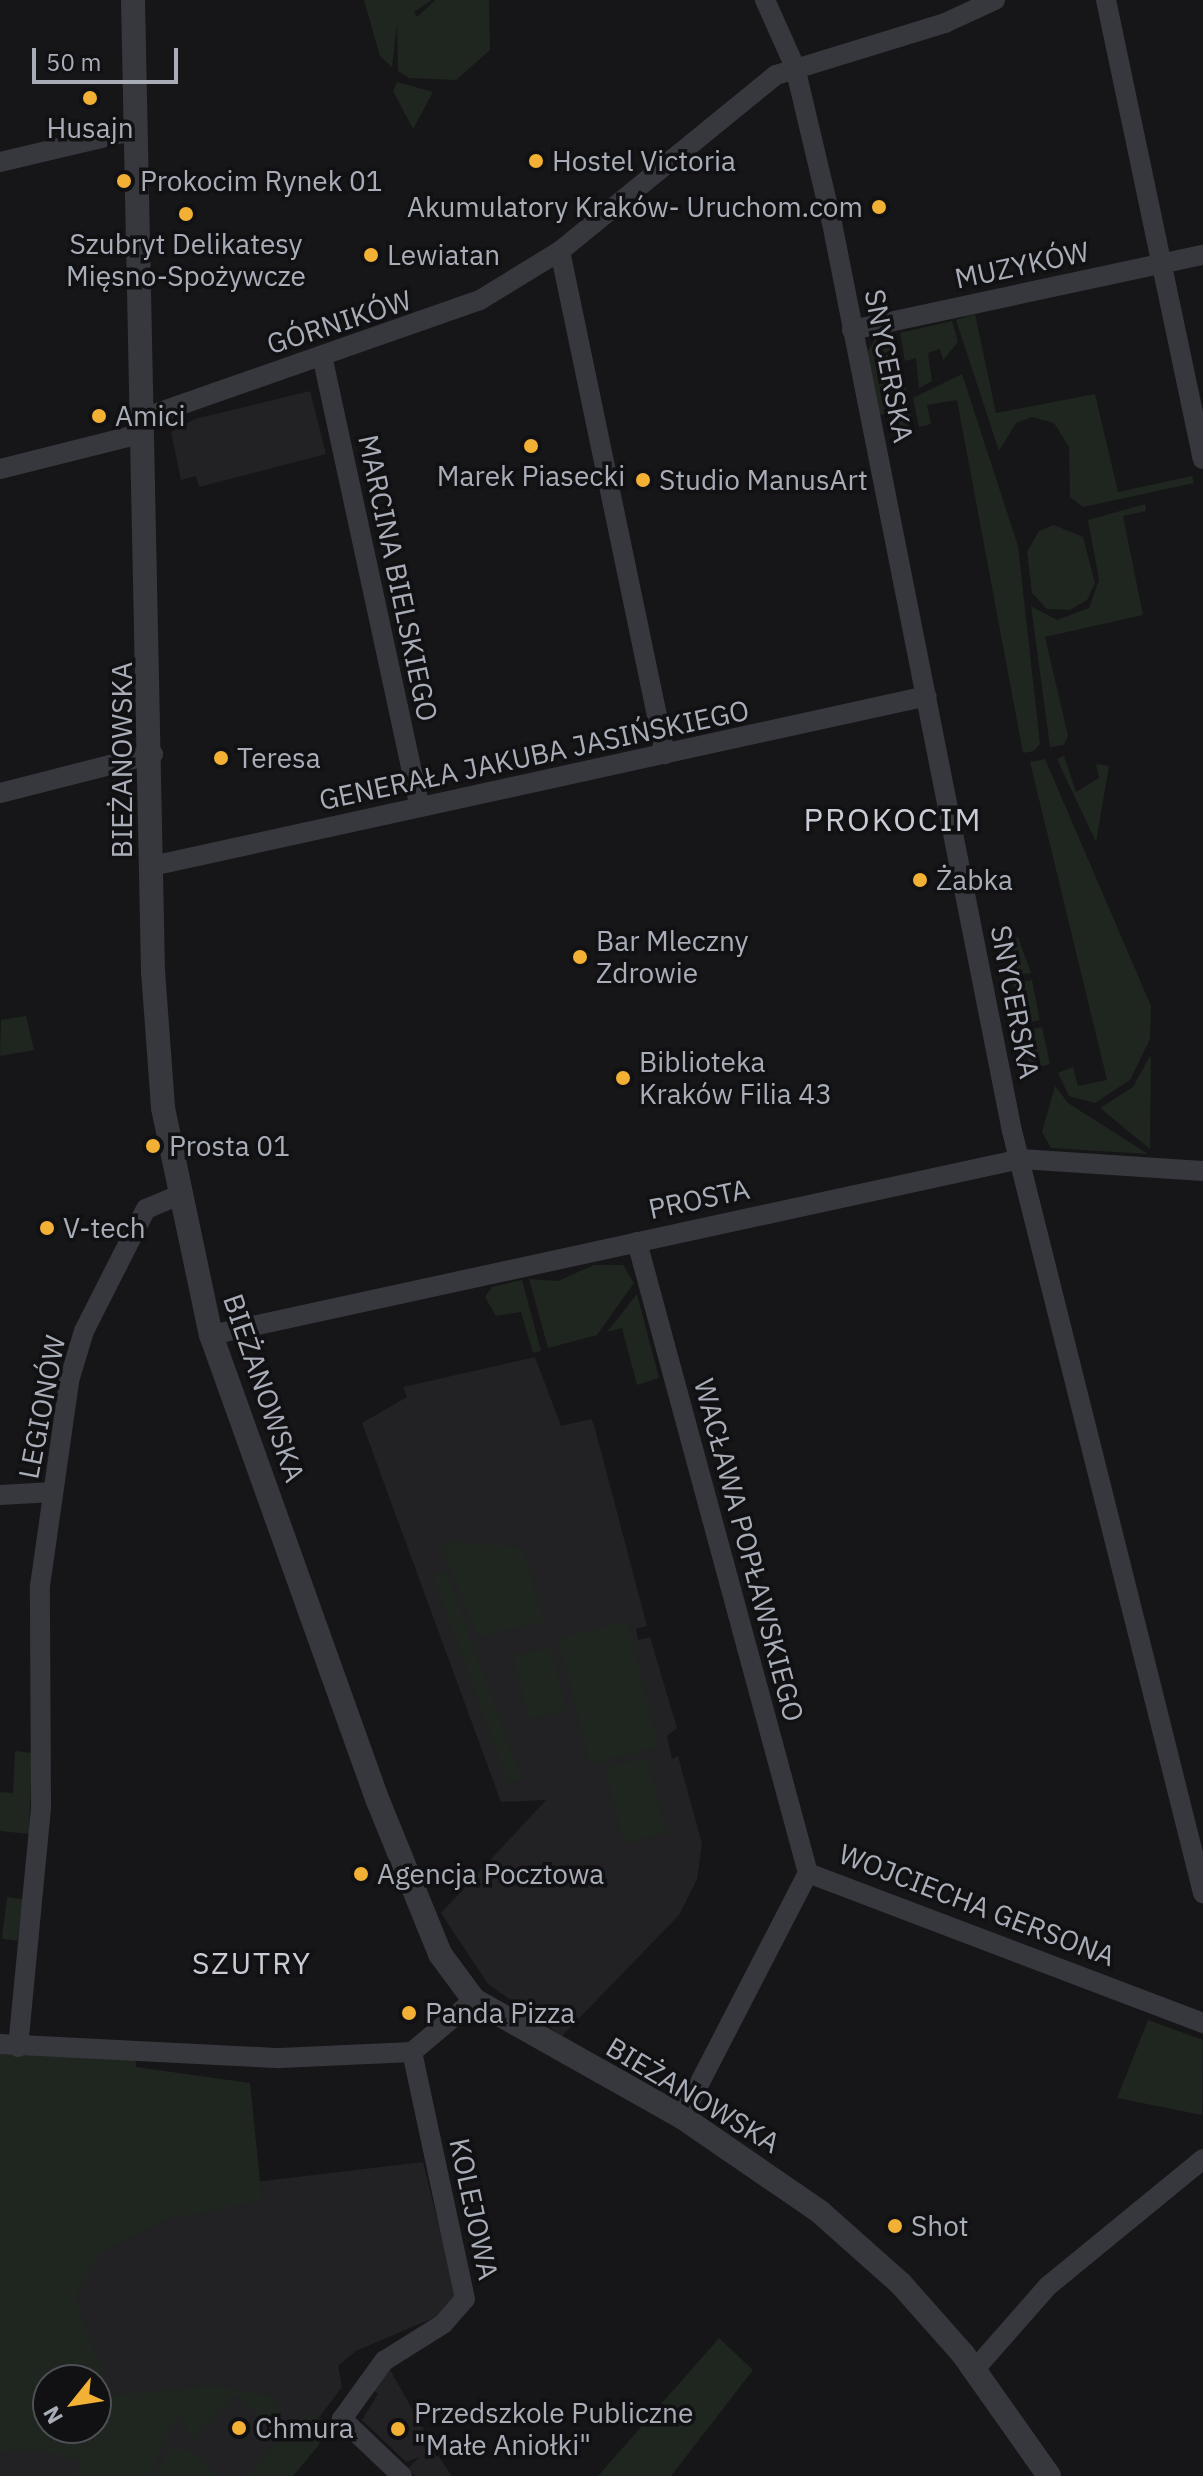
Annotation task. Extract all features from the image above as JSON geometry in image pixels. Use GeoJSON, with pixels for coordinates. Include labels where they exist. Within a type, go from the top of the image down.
{"type":"FeatureCollection","features":[{"type":"Feature","properties":{"kind":"street","name":"BIEŻANOWSKA"},"geometry":{"type":"LineString","coordinates":[[133,0],[153,754],[156,1043],[177,1196],[211,1335],[421,1914],[474,2000],[682,2117],[820,2212],[901,2284],[975,2369],[1049,2476]]}},
{"type":"Feature","properties":{"kind":"street","name":"SNYCERSKA"},"geometry":{"type":"LineString","coordinates":[[765,0],[795,67],[852,330],[1021,1159],[1203,1893]]}},
{"type":"Feature","properties":{"kind":"street","name":"GÓRNIKÓW"},"geometry":{"type":"LineString","coordinates":[[0,469],[143,426],[480,300],[560,251],[795,67],[945,23],[995,0]]}},
{"type":"Feature","properties":{"kind":"street"},"geometry":{"type":"LineString","coordinates":[[1106,0],[1203,459]]}},
{"type":"Feature","properties":{"kind":"street"},"geometry":{"type":"LineString","coordinates":[[0,162],[135,130]]}},
{"type":"Feature","properties":{"kind":"street"},"geometry":{"type":"LineString","coordinates":[[560,251],[665,754]]}},
{"type":"Feature","properties":{"kind":"street","name":"MUZYKÓW"},"geometry":{"type":"LineString","coordinates":[[852,330],[1203,255]]}},
{"type":"Feature","properties":{"kind":"street","name":"MARCINA BIELSKIEGO"},"geometry":{"type":"LineString","coordinates":[[323,360],[420,807]]}},
{"type":"Feature","properties":{"kind":"street","name":"GENERAŁA JAKUBA JASIŃSKIEGO"},"geometry":{"type":"LineString","coordinates":[[152,866],[927,696]]}},
{"type":"Feature","properties":{"kind":"street"},"geometry":{"type":"LineString","coordinates":[[0,793],[153,754]]}},
{"type":"Feature","properties":{"kind":"street","name":"PROSTA"},"geometry":{"type":"LineString","coordinates":[[211,1335],[1021,1159],[1203,1171]]}},
{"type":"Feature","properties":{"kind":"street","name":"LEGIONÓW"},"geometry":{"type":"LineString","coordinates":[[9,2045],[40,1821],[40,1586],[53,1492],[84,1331],[146,1209],[177,1196]]}},
{"type":"Feature","properties":{"kind":"street","name":"WACŁAWA POPŁAWSKIEGO"},"geometry":{"type":"LineString","coordinates":[[637,1242],[808,1873]]}},
{"type":"Feature","properties":{"kind":"street"},"geometry":{"type":"LineString","coordinates":[[0,1495],[53,1492]]}},
{"type":"Feature","properties":{"kind":"street","name":"WOJCIECHA GERSONA"},"geometry":{"type":"LineString","coordinates":[[682,2117],[808,1873],[1203,2023]]}},
{"type":"Feature","properties":{"kind":"street"},"geometry":{"type":"LineString","coordinates":[[9,2045],[280,2058],[412,2052],[474,2000]]}},
{"type":"Feature","properties":{"kind":"street","name":"KOLEJOWA"},"geometry":{"type":"LineString","coordinates":[[402,2476],[342,2419],[384,2361],[443,2324],[465,2299],[412,2052]]}},
{"type":"Feature","properties":{"kind":"street"},"geometry":{"type":"LineString","coordinates":[[975,2369],[1048,2286],[1203,2159]]}},
{"type":"Feature","properties":{"kind":"shaded area"},"geometry":{"type":"Polygon","coordinates":[[[364,0],[432,0],[414,12],[417,17],[435,0],[489,0],[490,50],[456,80],[409,78],[398,71],[397,24],[392,67],[380,56],[364,0]]]}},
{"type":"Feature","properties":{"kind":"shaded area"},"geometry":{"type":"Polygon","coordinates":[[[397,82],[433,92],[413,129],[393,91],[397,82]]]}},
{"type":"Feature","properties":{"kind":"shaded area"},"geometry":{"type":"Polygon","coordinates":[[[975,314],[996,413],[1095,394],[1118,492],[1192,476],[1194,483],[1083,507],[1070,497],[1069,447],[1054,423],[1032,417],[1016,423],[999,451],[956,320],[975,314]]]}},
{"type":"Feature","properties":{"kind":"shaded area"},"geometry":{"type":"Polygon","coordinates":[[[952,321],[958,342],[943,360],[940,349],[928,353],[932,381],[919,388],[916,358],[905,361],[900,333],[952,321]]]}},
{"type":"Feature","properties":{"kind":"shaded area"},"geometry":{"type":"Polygon","coordinates":[[[895,333],[913,427],[900,429],[881,339],[895,333]]]}},
{"type":"Feature","properties":{"kind":"shaded area"},"geometry":{"type":"Polygon","coordinates":[[[876,338],[891,413],[878,415],[867,352],[876,338]]]}},
{"type":"Feature","properties":{"kind":"shaded area"},"geometry":{"type":"Polygon","coordinates":[[[962,374],[1018,546],[1040,744],[1034,751],[1023,753],[957,400],[927,405],[931,424],[919,427],[913,398],[962,374]]]}},
{"type":"Feature","properties":{"kind":"shaded area"},"geometry":{"type":"Polygon","coordinates":[[[310,391],[326,454],[199,487],[196,476],[181,480],[171,432],[195,419],[310,391]]]}},
{"type":"Feature","properties":{"kind":"shaded area"},"geometry":{"type":"Polygon","coordinates":[[[1145,504],[1146,511],[1123,516],[1143,615],[1045,637],[1068,736],[1064,745],[1050,747],[1031,606],[1057,620],[1089,608],[1099,580],[1088,520],[1145,504]]]}},
{"type":"Feature","properties":{"kind":"shaded area"},"geometry":{"type":"Polygon","coordinates":[[[1054,525],[1083,537],[1095,583],[1087,600],[1070,610],[1047,609],[1032,593],[1027,552],[1039,531],[1054,525]]]}},
{"type":"Feature","properties":{"kind":"shaded area"},"geometry":{"type":"Polygon","coordinates":[[[1064,756],[1076,792],[1099,778],[1096,764],[1109,766],[1096,842],[1057,759],[1064,756]]]}},
{"type":"Feature","properties":{"kind":"shaded area"},"geometry":{"type":"Polygon","coordinates":[[[1045,759],[1151,1006],[1150,1039],[1130,1080],[1095,1103],[1069,1096],[1058,1073],[1073,1067],[1078,1086],[1107,1080],[1030,762],[1045,759]]]}},
{"type":"Feature","properties":{"kind":"shaded area"},"geometry":{"type":"Polygon","coordinates":[[[1018,937],[1031,973],[1011,976],[1004,939],[1018,937]]]}},
{"type":"Feature","properties":{"kind":"shaded area"},"geometry":{"type":"Polygon","coordinates":[[[1032,980],[1040,1020],[1021,1024],[1013,984],[1032,980]]]}},
{"type":"Feature","properties":{"kind":"shaded area"},"geometry":{"type":"Polygon","coordinates":[[[26,1016],[34,1050],[0,1056],[1,1020],[26,1016]]]}},
{"type":"Feature","properties":{"kind":"shaded area"},"geometry":{"type":"Polygon","coordinates":[[[1042,1027],[1050,1064],[1030,1068],[1022,1031],[1042,1027]]]}},
{"type":"Feature","properties":{"kind":"shaded area"},"geometry":{"type":"Polygon","coordinates":[[[1150,1056],[1150,1149],[1100,1108],[1133,1087],[1150,1056]]]}},
{"type":"Feature","properties":{"kind":"shaded area"},"geometry":{"type":"Polygon","coordinates":[[[1055,1086],[1068,1103],[1148,1154],[1051,1148],[1042,1132],[1055,1086]]]}},
{"type":"Feature","properties":{"kind":"shaded area"},"geometry":{"type":"Polygon","coordinates":[[[594,1265],[623,1265],[634,1283],[597,1335],[548,1348],[529,1279],[558,1281],[594,1265]]]}},
{"type":"Feature","properties":{"kind":"shaded area"},"geometry":{"type":"Polygon","coordinates":[[[522,1280],[541,1351],[533,1353],[521,1312],[496,1316],[485,1297],[492,1287],[522,1280]]]}},
{"type":"Feature","properties":{"kind":"shaded area"},"geometry":{"type":"Polygon","coordinates":[[[637,1294],[659,1378],[637,1385],[622,1328],[607,1332],[637,1294]]]}},
{"type":"Feature","properties":{"kind":"shaded area"},"geometry":{"type":"Polygon","coordinates":[[[535,1357],[561,1426],[591,1419],[594,1425],[647,1626],[636,1629],[638,1640],[650,1637],[677,1728],[667,1736],[672,1759],[678,1756],[702,1844],[697,1879],[679,1915],[562,2036],[488,1984],[441,1913],[546,1800],[501,1802],[362,1423],[407,1397],[403,1387],[535,1357]]]}},
{"type":"Feature","properties":{"kind":"shaded area"},"geometry":{"type":"Polygon","coordinates":[[[448,1541],[523,1548],[544,1622],[477,1637],[443,1551],[448,1541]]]}},
{"type":"Feature","properties":{"kind":"shaded area"},"geometry":{"type":"Polygon","coordinates":[[[446,1571],[522,1779],[508,1783],[433,1576],[446,1571]]]}},
{"type":"Feature","properties":{"kind":"shaded area"},"geometry":{"type":"Polygon","coordinates":[[[627,1621],[658,1747],[590,1764],[558,1638],[627,1621]]]}},
{"type":"Feature","properties":{"kind":"shaded area"},"geometry":{"type":"Polygon","coordinates":[[[551,1647],[567,1710],[529,1720],[513,1656],[551,1647]]]}},
{"type":"Feature","properties":{"kind":"shaded area"},"geometry":{"type":"Polygon","coordinates":[[[15,1751],[32,1753],[29,1834],[0,1831],[0,1792],[13,1793],[15,1751]]]}},
{"type":"Feature","properties":{"kind":"shaded area"},"geometry":{"type":"Polygon","coordinates":[[[647,1757],[666,1833],[624,1843],[605,1767],[647,1757]]]}},
{"type":"Feature","properties":{"kind":"shaded area"},"geometry":{"type":"Polygon","coordinates":[[[7,1897],[23,1899],[18,1941],[2,1939],[7,1897]]]}},
{"type":"Feature","properties":{"kind":"shaded area"},"geometry":{"type":"Polygon","coordinates":[[[1148,2020],[1203,2040],[1202,2115],[1117,2098],[1148,2020]]]}},
{"type":"Feature","properties":{"kind":"shaded area"},"geometry":{"type":"Polygon","coordinates":[[[0,2044],[135,2054],[136,2067],[250,2083],[262,2201],[170,2218],[98,2254],[75,2298],[99,2364],[32,2364],[32,2444],[112,2444],[112,2397],[217,2386],[272,2397],[279,2415],[273,2430],[236,2395],[192,2441],[179,2412],[148,2476],[77,2476],[79,2460],[36,2449],[0,2452],[0,2044]]]}},
{"type":"Feature","properties":{"kind":"shaded area"},"geometry":{"type":"Polygon","coordinates":[[[0,2055],[255,2182],[423,2162],[456,2294],[440,2315],[356,2351],[338,2366],[342,2387],[275,2476],[0,2476],[0,2055]]]}},
{"type":"Feature","properties":{"kind":"shaded area"},"geometry":{"type":"Polygon","coordinates":[[[719,2338],[753,2370],[671,2476],[598,2476],[719,2338]]]}},
{"type":"Feature","properties":{"kind":"shaded area","name":"Przedszkole Publiczne \"Małe Aniołki\""},"geometry":{"type":"Polygon","coordinates":[[[390,2370],[452,2476],[415,2476],[408,2469],[419,2457],[406,2462],[362,2420],[378,2394],[372,2388],[390,2370]]]}},
{"type":"Feature","properties":{"kind":"shaded area"},"geometry":{"type":"Polygon","coordinates":[[[312,2415],[324,2420],[319,2445],[293,2476],[248,2476],[285,2432],[312,2415]]]}},
{"type":"Feature","properties":{"kind":"shaded area"},"geometry":{"type":"Polygon","coordinates":[[[171,2447],[192,2451],[218,2476],[155,2476],[171,2447]]]}},
{"type":"Feature","properties":{"kind":"place","name":"Husajn"},"geometry":{"type":"Point","coordinates":[90,98]}},
{"type":"Feature","properties":{"kind":"place","name":"Hostel Victoria"},"geometry":{"type":"Point","coordinates":[536,161]}},
{"type":"Feature","properties":{"kind":"place","name":"Prokocim Rynek 01"},"geometry":{"type":"Point","coordinates":[124,181]}},
{"type":"Feature","properties":{"kind":"place","name":"Akumulatory Kraków- Uruchom.com"},"geometry":{"type":"Point","coordinates":[879,207]}},
{"type":"Feature","properties":{"kind":"place","name":"Szubryt Delikatesy Mięsno-Spożywcze"},"geometry":{"type":"Point","coordinates":[186,214]}},
{"type":"Feature","properties":{"kind":"place","name":"Lewiatan"},"geometry":{"type":"Point","coordinates":[371,255]}},
{"type":"Feature","properties":{"kind":"place","name":"Amici"},"geometry":{"type":"Point","coordinates":[99,416]}},
{"type":"Feature","properties":{"kind":"place","name":"Marek Piasecki"},"geometry":{"type":"Point","coordinates":[531,446]}},
{"type":"Feature","properties":{"kind":"place","name":"Studio ManusArt"},"geometry":{"type":"Point","coordinates":[643,480]}},
{"type":"Feature","properties":{"kind":"place","name":"Teresa"},"geometry":{"type":"Point","coordinates":[221,758]}},
{"type":"Feature","properties":{"kind":"place","name":"Żabka"},"geometry":{"type":"Point","coordinates":[920,880]}},
{"type":"Feature","properties":{"kind":"place","name":"Bar Mleczny Zdrowie"},"geometry":{"type":"Point","coordinates":[580,957]}},
{"type":"Feature","properties":{"kind":"place","name":"Biblioteka Kraków Filia 43"},"geometry":{"type":"Point","coordinates":[623,1078]}},
{"type":"Feature","properties":{"kind":"place","name":"Prosta 01"},"geometry":{"type":"Point","coordinates":[153,1146]}},
{"type":"Feature","properties":{"kind":"place","name":"V-tech"},"geometry":{"type":"Point","coordinates":[47,1228]}},
{"type":"Feature","properties":{"kind":"place","name":"Agencja Pocztowa"},"geometry":{"type":"Point","coordinates":[361,1874]}},
{"type":"Feature","properties":{"kind":"place","name":"Panda Pizza"},"geometry":{"type":"Point","coordinates":[409,2013]}},
{"type":"Feature","properties":{"kind":"place","name":"Shot"},"geometry":{"type":"Point","coordinates":[895,2226]}},
{"type":"Feature","properties":{"kind":"place","name":"Chmura"},"geometry":{"type":"Point","coordinates":[239,2428]}},
{"type":"Feature","properties":{"kind":"place","name":"Przedszkole Publiczne \"Małe Aniołki\""},"geometry":{"type":"Point","coordinates":[398,2429]}},
{"type":"Feature","properties":{"kind":"district","name":"PROKOCIM"},"geometry":{"type":"Point","coordinates":[893,819]}},
{"type":"Feature","properties":{"kind":"district","name":"SZUTRY"},"geometry":{"type":"Point","coordinates":[252,1963]}}]}
